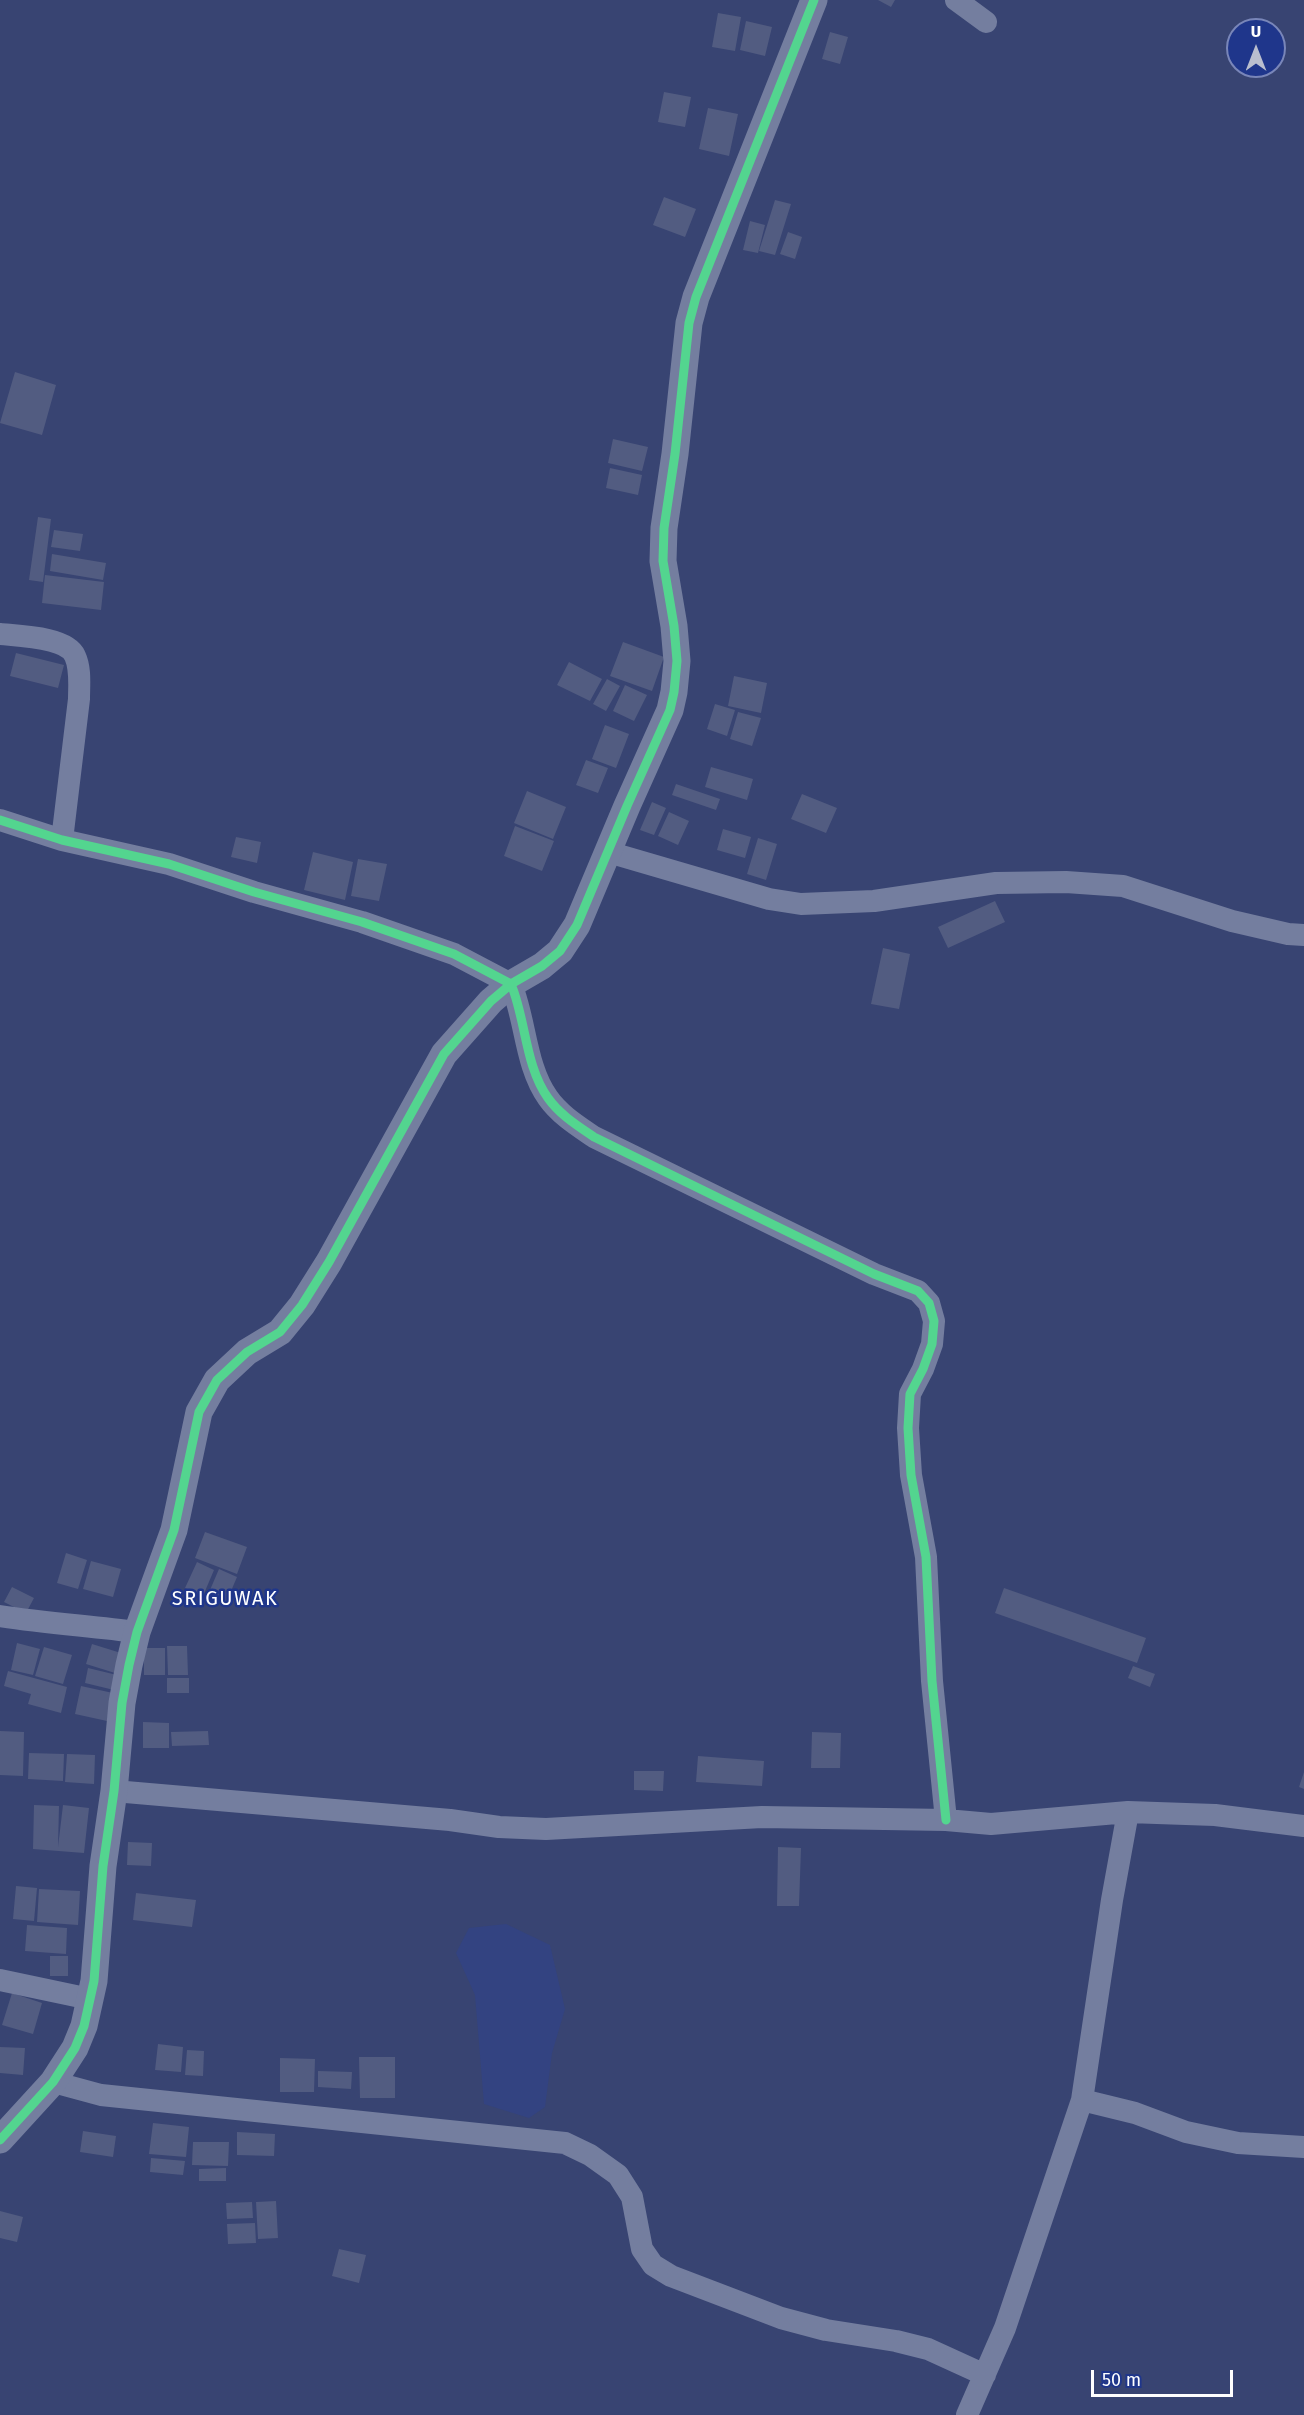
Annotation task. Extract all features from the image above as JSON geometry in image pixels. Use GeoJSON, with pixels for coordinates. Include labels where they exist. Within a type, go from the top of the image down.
{"type":"FeatureCollection","features":[{"type":"Feature","properties":{"kind":"street"},"geometry":{"type":"LineString","coordinates":[[0,2140],[53,2082],[75,2048],[84,2026],[90,1999],[122,1703],[137,1632],[174,1530],[199,1412],[217,1380],[247,1352],[280,1332],[302,1305],[444,1054],[491,1001],[511,984],[542,966],[560,951],[577,926],[670,710],[675,692],[677,661],[674,626],[663,561],[664,528],[675,454],[689,323],[696,297],[814,0]]}},
{"type":"Feature","properties":{"kind":"street"},"geometry":{"type":"LineString","coordinates":[[956,0],[986,22]]}},
{"type":"Feature","properties":{"kind":"street"},"geometry":{"type":"LineString","coordinates":[[0,634],[51,640],[67,646],[75,655],[80,678],[79,699],[62,840]]}},
{"type":"Feature","properties":{"kind":"street"},"geometry":{"type":"LineString","coordinates":[[0,820],[62,840],[169,864],[254,892],[401,934],[454,954],[511,984],[519,1003],[535,1072],[548,1098],[565,1116],[594,1137],[874,1274],[918,1291],[929,1302],[934,1321],[932,1344],[923,1369],[910,1394],[908,1428],[911,1475],[926,1557],[932,1680],[946,1820]]}},
{"type":"Feature","properties":{"kind":"street"},"geometry":{"type":"LineString","coordinates":[[608,852],[769,899],[801,904],[874,901],[996,883],[1066,882],[1123,886],[1232,921],[1288,934],[1304,935]]}},
{"type":"Feature","properties":{"kind":"street"},"geometry":{"type":"LineString","coordinates":[[0,1616],[137,1632]]}},
{"type":"Feature","properties":{"kind":"street"},"geometry":{"type":"LineString","coordinates":[[114,1791],[450,1820],[511,1828],[546,1829],[762,1817],[946,1820],[991,1824],[1128,1812],[1215,1815],[1304,1826]]}},
{"type":"Feature","properties":{"kind":"street"},"geometry":{"type":"LineString","coordinates":[[967,2415],[1005,2328],[1082,2100],[1112,1900],[1128,1812]]}},
{"type":"Feature","properties":{"kind":"street"},"geometry":{"type":"LineString","coordinates":[[0,1980],[90,1999]]}},
{"type":"Feature","properties":{"kind":"street"},"geometry":{"type":"LineString","coordinates":[[53,2082],[101,2095],[564,2143],[590,2154],[618,2175],[632,2197],[642,2249],[653,2265],[671,2276],[781,2318],[826,2330],[896,2341],[928,2349],[985,2375]]}},
{"type":"Feature","properties":{"kind":"street"},"geometry":{"type":"LineString","coordinates":[[1082,2100],[1135,2113],[1186,2132],[1238,2144],[1304,2147]]}},
{"type":"Feature","properties":{"kind":"water"},"geometry":{"type":"Polygon","coordinates":[[[506,1924],[550,1945],[565,2009],[552,2053],[545,2107],[529,2118],[484,2104],[475,1995],[456,1953],[469,1928],[506,1924]]]}},
{"type":"Feature","properties":{"kind":"building"},"geometry":{"type":"Polygon","coordinates":[[[878,0],[895,0],[891,7],[878,0]]]}},
{"type":"Feature","properties":{"kind":"building"},"geometry":{"type":"Polygon","coordinates":[[[718,13],[741,17],[735,51],[712,47],[718,13]]]}},
{"type":"Feature","properties":{"kind":"building"},"geometry":{"type":"Polygon","coordinates":[[[746,21],[772,27],[765,56],[740,50],[746,21]]]}},
{"type":"Feature","properties":{"kind":"building"},"geometry":{"type":"Polygon","coordinates":[[[830,32],[848,37],[840,64],[822,59],[830,32]]]}},
{"type":"Feature","properties":{"kind":"building"},"geometry":{"type":"Polygon","coordinates":[[[664,92],[691,97],[685,127],[658,122],[664,92]]]}},
{"type":"Feature","properties":{"kind":"building"},"geometry":{"type":"Polygon","coordinates":[[[708,108],[738,114],[729,156],[699,149],[708,108]]]}},
{"type":"Feature","properties":{"kind":"building"},"geometry":{"type":"Polygon","coordinates":[[[664,197],[696,209],[685,237],[653,225],[664,197]]]}},
{"type":"Feature","properties":{"kind":"building"},"geometry":{"type":"Polygon","coordinates":[[[775,200],[791,204],[775,255],[759,251],[775,200]]]}},
{"type":"Feature","properties":{"kind":"building"},"geometry":{"type":"Polygon","coordinates":[[[750,221],[765,225],[758,253],[743,250],[750,221]]]}},
{"type":"Feature","properties":{"kind":"building"},"geometry":{"type":"Polygon","coordinates":[[[788,232],[802,237],[795,259],[780,254],[788,232]]]}},
{"type":"Feature","properties":{"kind":"building"},"geometry":{"type":"Polygon","coordinates":[[[15,372],[56,385],[42,435],[0,423],[15,372]]]}},
{"type":"Feature","properties":{"kind":"building"},"geometry":{"type":"Polygon","coordinates":[[[613,439],[648,447],[642,471],[608,463],[613,439]]]}},
{"type":"Feature","properties":{"kind":"building"},"geometry":{"type":"Polygon","coordinates":[[[610,468],[642,475],[638,495],[606,488],[610,468]]]}},
{"type":"Feature","properties":{"kind":"building"},"geometry":{"type":"Polygon","coordinates":[[[38,517],[51,519],[43,582],[29,580],[38,517]]]}},
{"type":"Feature","properties":{"kind":"building"},"geometry":{"type":"Polygon","coordinates":[[[54,530],[83,534],[80,551],[51,547],[54,530]]]}},
{"type":"Feature","properties":{"kind":"building"},"geometry":{"type":"Polygon","coordinates":[[[52,554],[106,563],[103,580],[50,571],[52,554]]]}},
{"type":"Feature","properties":{"kind":"building"},"geometry":{"type":"Polygon","coordinates":[[[45,575],[104,582],[101,610],[42,603],[45,575]]]}},
{"type":"Feature","properties":{"kind":"building"},"geometry":{"type":"Polygon","coordinates":[[[623,642],[664,657],[652,691],[610,676],[623,642]]]}},
{"type":"Feature","properties":{"kind":"building"},"geometry":{"type":"Polygon","coordinates":[[[16,653],[64,665],[58,688],[10,676],[16,653]]]}},
{"type":"Feature","properties":{"kind":"building"},"geometry":{"type":"Polygon","coordinates":[[[569,662],[602,679],[590,701],[557,685],[569,662]]]}},
{"type":"Feature","properties":{"kind":"building"},"geometry":{"type":"Polygon","coordinates":[[[734,676],[767,683],[761,713],[728,706],[734,676]]]}},
{"type":"Feature","properties":{"kind":"building"},"geometry":{"type":"Polygon","coordinates":[[[607,679],[620,686],[606,711],[593,704],[607,679]]]}},
{"type":"Feature","properties":{"kind":"building"},"geometry":{"type":"Polygon","coordinates":[[[625,685],[647,695],[634,721],[613,711],[625,685]]]}},
{"type":"Feature","properties":{"kind":"building"},"geometry":{"type":"Polygon","coordinates":[[[715,704],[735,710],[727,736],[707,729],[715,704]]]}},
{"type":"Feature","properties":{"kind":"building"},"geometry":{"type":"Polygon","coordinates":[[[738,712],[761,718],[752,746],[730,739],[738,712]]]}},
{"type":"Feature","properties":{"kind":"building"},"geometry":{"type":"Polygon","coordinates":[[[605,725],[629,734],[616,768],[592,759],[605,725]]]}},
{"type":"Feature","properties":{"kind":"building"},"geometry":{"type":"Polygon","coordinates":[[[586,760],[608,768],[598,793],[576,785],[586,760]]]}},
{"type":"Feature","properties":{"kind":"building"},"geometry":{"type":"Polygon","coordinates":[[[711,767],[753,779],[747,800],[705,787],[711,767]]]}},
{"type":"Feature","properties":{"kind":"building"},"geometry":{"type":"Polygon","coordinates":[[[676,784],[720,799],[716,810],[672,795],[676,784]]]}},
{"type":"Feature","properties":{"kind":"building"},"geometry":{"type":"Polygon","coordinates":[[[527,791],[566,807],[553,839],[514,823],[527,791]]]}},
{"type":"Feature","properties":{"kind":"building"},"geometry":{"type":"Polygon","coordinates":[[[802,794],[837,808],[826,833],[791,819],[802,794]]]}},
{"type":"Feature","properties":{"kind":"building"},"geometry":{"type":"Polygon","coordinates":[[[652,802],[666,808],[654,835],[640,830],[652,802]]]}},
{"type":"Feature","properties":{"kind":"building"},"geometry":{"type":"Polygon","coordinates":[[[669,812],[689,821],[678,845],[658,836],[669,812]]]}},
{"type":"Feature","properties":{"kind":"building"},"geometry":{"type":"Polygon","coordinates":[[[515,826],[554,841],[542,871],[504,856],[515,826]]]}},
{"type":"Feature","properties":{"kind":"building"},"geometry":{"type":"Polygon","coordinates":[[[723,829],[751,837],[745,858],[717,850],[723,829]]]}},
{"type":"Feature","properties":{"kind":"building"},"geometry":{"type":"Polygon","coordinates":[[[236,837],[261,842],[257,863],[231,857],[236,837]]]}},
{"type":"Feature","properties":{"kind":"building"},"geometry":{"type":"Polygon","coordinates":[[[758,838],[777,844],[766,880],[747,874],[758,838]]]}},
{"type":"Feature","properties":{"kind":"building"},"geometry":{"type":"Polygon","coordinates":[[[313,852],[353,862],[345,900],[304,890],[313,852]]]}},
{"type":"Feature","properties":{"kind":"building"},"geometry":{"type":"Polygon","coordinates":[[[358,859],[387,864],[379,901],[351,896],[358,859]]]}},
{"type":"Feature","properties":{"kind":"building"},"geometry":{"type":"Polygon","coordinates":[[[995,901],[1005,922],[948,948],[938,927],[995,901]]]}},
{"type":"Feature","properties":{"kind":"building"},"geometry":{"type":"Polygon","coordinates":[[[883,948],[910,954],[899,1009],[871,1004],[883,948]]]}},
{"type":"Feature","properties":{"kind":"building"},"geometry":{"type":"Polygon","coordinates":[[[205,1532],[247,1547],[237,1574],[195,1558],[205,1532]]]}},
{"type":"Feature","properties":{"kind":"building"},"geometry":{"type":"Polygon","coordinates":[[[66,1553],[87,1560],[78,1589],[57,1583],[66,1553]]]}},
{"type":"Feature","properties":{"kind":"building"},"geometry":{"type":"Polygon","coordinates":[[[91,1561],[121,1569],[113,1597],[83,1589],[91,1561]]]}},
{"type":"Feature","properties":{"kind":"building"},"geometry":{"type":"Polygon","coordinates":[[[197,1562],[214,1570],[203,1596],[185,1588],[197,1562]]]}},
{"type":"Feature","properties":{"kind":"building"},"geometry":{"type":"Polygon","coordinates":[[[219,1569],[237,1577],[225,1605],[207,1597],[219,1569]]]}},
{"type":"Feature","properties":{"kind":"building"},"geometry":{"type":"Polygon","coordinates":[[[12,1587],[34,1598],[26,1613],[4,1602],[12,1587]]]}},
{"type":"Feature","properties":{"kind":"building"},"geometry":{"type":"Polygon","coordinates":[[[1004,1588],[1146,1638],[1137,1663],[995,1613],[1004,1588]]]}},
{"type":"Feature","properties":{"kind":"building"},"geometry":{"type":"Polygon","coordinates":[[[17,1643],[40,1649],[33,1675],[11,1670],[17,1643]]]}},
{"type":"Feature","properties":{"kind":"building"},"geometry":{"type":"Polygon","coordinates":[[[92,1644],[121,1653],[115,1673],[86,1664],[92,1644]]]}},
{"type":"Feature","properties":{"kind":"building"},"geometry":{"type":"Polygon","coordinates":[[[167,1646],[187,1646],[188,1675],[168,1675],[167,1646]]]}},
{"type":"Feature","properties":{"kind":"building"},"geometry":{"type":"Polygon","coordinates":[[[44,1647],[72,1655],[63,1684],[35,1676],[44,1647]]]}},
{"type":"Feature","properties":{"kind":"building"},"geometry":{"type":"Polygon","coordinates":[[[144,1648],[165,1648],[165,1675],[144,1675],[144,1648]]]}},
{"type":"Feature","properties":{"kind":"building"},"geometry":{"type":"Polygon","coordinates":[[[1133,1666],[1155,1674],[1150,1687],[1128,1678],[1133,1666]]]}},
{"type":"Feature","properties":{"kind":"building"},"geometry":{"type":"Polygon","coordinates":[[[88,1668],[117,1675],[114,1690],[85,1683],[88,1668]]]}},
{"type":"Feature","properties":{"kind":"building"},"geometry":{"type":"Polygon","coordinates":[[[8,1671],[67,1687],[61,1713],[28,1704],[31,1694],[4,1686],[8,1671]]]}},
{"type":"Feature","properties":{"kind":"building"},"geometry":{"type":"Polygon","coordinates":[[[167,1678],[189,1678],[189,1693],[167,1693],[167,1678]]]}},
{"type":"Feature","properties":{"kind":"building"},"geometry":{"type":"Polygon","coordinates":[[[81,1686],[113,1693],[107,1721],[75,1714],[81,1686]]]}},
{"type":"Feature","properties":{"kind":"building"},"geometry":{"type":"Polygon","coordinates":[[[143,1722],[169,1723],[169,1748],[143,1748],[143,1722]]]}},
{"type":"Feature","properties":{"kind":"building"},"geometry":{"type":"Polygon","coordinates":[[[0,1731],[24,1732],[23,1776],[0,1775],[0,1731]]]}},
{"type":"Feature","properties":{"kind":"building"},"geometry":{"type":"Polygon","coordinates":[[[208,1731],[209,1745],[172,1746],[171,1732],[208,1731]]]}},
{"type":"Feature","properties":{"kind":"building"},"geometry":{"type":"Polygon","coordinates":[[[812,1732],[841,1733],[840,1768],[811,1768],[812,1732]]]}},
{"type":"Feature","properties":{"kind":"building"},"geometry":{"type":"Polygon","coordinates":[[[29,1753],[64,1754],[63,1781],[28,1779],[29,1753]]]}},
{"type":"Feature","properties":{"kind":"building"},"geometry":{"type":"Polygon","coordinates":[[[67,1754],[95,1755],[94,1784],[65,1782],[67,1754]]]}},
{"type":"Feature","properties":{"kind":"building"},"geometry":{"type":"Polygon","coordinates":[[[698,1756],[764,1761],[762,1786],[696,1782],[698,1756]]]}},
{"type":"Feature","properties":{"kind":"building"},"geometry":{"type":"Polygon","coordinates":[[[634,1771],[664,1771],[663,1791],[634,1790],[634,1771]]]}},
{"type":"Feature","properties":{"kind":"building"},"geometry":{"type":"Polygon","coordinates":[[[1304,1772],[1304,1789],[1299,1787],[1304,1772]]]}},
{"type":"Feature","properties":{"kind":"building"},"geometry":{"type":"Polygon","coordinates":[[[34,1805],[59,1806],[58,1847],[63,1805],[89,1808],[84,1853],[33,1849],[34,1805]]]}},
{"type":"Feature","properties":{"kind":"building"},"geometry":{"type":"Polygon","coordinates":[[[128,1842],[152,1843],[151,1866],[127,1865],[128,1842]]]}},
{"type":"Feature","properties":{"kind":"building"},"geometry":{"type":"Polygon","coordinates":[[[778,1847],[801,1848],[799,1906],[777,1906],[778,1847]]]}},
{"type":"Feature","properties":{"kind":"building"},"geometry":{"type":"Polygon","coordinates":[[[16,1886],[37,1888],[34,1921],[13,1919],[16,1886]]]}},
{"type":"Feature","properties":{"kind":"building"},"geometry":{"type":"Polygon","coordinates":[[[39,1889],[80,1891],[78,1925],[37,1922],[39,1889]]]}},
{"type":"Feature","properties":{"kind":"building"},"geometry":{"type":"Polygon","coordinates":[[[136,1893],[196,1900],[192,1927],[133,1920],[136,1893]]]}},
{"type":"Feature","properties":{"kind":"building"},"geometry":{"type":"Polygon","coordinates":[[[27,1925],[67,1928],[66,1954],[25,1951],[27,1925]]]}},
{"type":"Feature","properties":{"kind":"building"},"geometry":{"type":"Polygon","coordinates":[[[50,1956],[68,1956],[68,1976],[50,1976],[50,1956]]]}},
{"type":"Feature","properties":{"kind":"building"},"geometry":{"type":"Polygon","coordinates":[[[12,1993],[42,2003],[33,2034],[2,2025],[12,1993]]]}},
{"type":"Feature","properties":{"kind":"building"},"geometry":{"type":"Polygon","coordinates":[[[158,2044],[183,2047],[181,2072],[155,2070],[158,2044]]]}},
{"type":"Feature","properties":{"kind":"building"},"geometry":{"type":"Polygon","coordinates":[[[0,2047],[25,2048],[23,2075],[0,2073],[0,2047]]]}},
{"type":"Feature","properties":{"kind":"building"},"geometry":{"type":"Polygon","coordinates":[[[187,2050],[204,2051],[203,2076],[185,2075],[187,2050]]]}},
{"type":"Feature","properties":{"kind":"building"},"geometry":{"type":"Polygon","coordinates":[[[359,2057],[395,2057],[395,2098],[360,2098],[359,2057]]]}},
{"type":"Feature","properties":{"kind":"building"},"geometry":{"type":"Polygon","coordinates":[[[280,2058],[315,2059],[314,2092],[280,2092],[280,2058]]]}},
{"type":"Feature","properties":{"kind":"building"},"geometry":{"type":"Polygon","coordinates":[[[318,2071],[352,2072],[351,2089],[318,2087],[318,2071]]]}},
{"type":"Feature","properties":{"kind":"building"},"geometry":{"type":"Polygon","coordinates":[[[153,2123],[189,2127],[186,2157],[149,2154],[153,2123]]]}},
{"type":"Feature","properties":{"kind":"building"},"geometry":{"type":"Polygon","coordinates":[[[83,2131],[116,2136],[113,2157],[80,2152],[83,2131]]]}},
{"type":"Feature","properties":{"kind":"building"},"geometry":{"type":"Polygon","coordinates":[[[237,2132],[275,2134],[274,2156],[237,2155],[237,2132]]]}},
{"type":"Feature","properties":{"kind":"building"},"geometry":{"type":"Polygon","coordinates":[[[193,2142],[229,2142],[228,2166],[192,2165],[193,2142]]]}},
{"type":"Feature","properties":{"kind":"building"},"geometry":{"type":"Polygon","coordinates":[[[151,2158],[185,2161],[183,2175],[150,2172],[151,2158]]]}},
{"type":"Feature","properties":{"kind":"building"},"geometry":{"type":"Polygon","coordinates":[[[226,2168],[226,2181],[199,2181],[199,2169],[226,2168]]]}},
{"type":"Feature","properties":{"kind":"building"},"geometry":{"type":"Polygon","coordinates":[[[276,2201],[278,2238],[258,2239],[256,2202],[276,2201]]]}},
{"type":"Feature","properties":{"kind":"building"},"geometry":{"type":"Polygon","coordinates":[[[252,2202],[253,2218],[227,2219],[226,2203],[252,2202]]]}},
{"type":"Feature","properties":{"kind":"building"},"geometry":{"type":"Polygon","coordinates":[[[0,2211],[23,2217],[17,2242],[0,2238],[0,2211]]]}},
{"type":"Feature","properties":{"kind":"building"},"geometry":{"type":"Polygon","coordinates":[[[255,2223],[256,2243],[228,2244],[227,2224],[255,2223]]]}},
{"type":"Feature","properties":{"kind":"building"},"geometry":{"type":"Polygon","coordinates":[[[339,2249],[366,2255],[359,2283],[332,2276],[339,2249]]]}},
{"type":"Feature","properties":{"kind":"cycle path"},"geometry":{"type":"LineString","coordinates":[[0,2140],[53,2082],[75,2048],[84,2026],[94,1981],[103,1866],[114,1791],[122,1703],[129,1665],[137,1632],[174,1530],[199,1412],[217,1380],[247,1352],[280,1332],[302,1305],[329,1262],[444,1054],[491,1001],[511,984],[542,966],[560,951],[577,925],[670,710],[677,661],[674,626],[663,561],[664,528],[675,454],[689,323],[696,297],[814,0]]}},
{"type":"Feature","properties":{"kind":"cycle path"},"geometry":{"type":"LineString","coordinates":[[0,820],[62,840],[169,864],[254,892],[362,922],[454,954],[511,984],[530,1057],[540,1085],[553,1104],[576,1124],[594,1137],[874,1274],[918,1291],[929,1303],[934,1321],[932,1344],[923,1369],[910,1394],[908,1428],[911,1475],[926,1557],[932,1681],[946,1820]]}},
{"type":"Feature","properties":{"kind":"district","name":"SRIGUWAK"},"geometry":{"type":"Point","coordinates":[225,1599]}}]}
